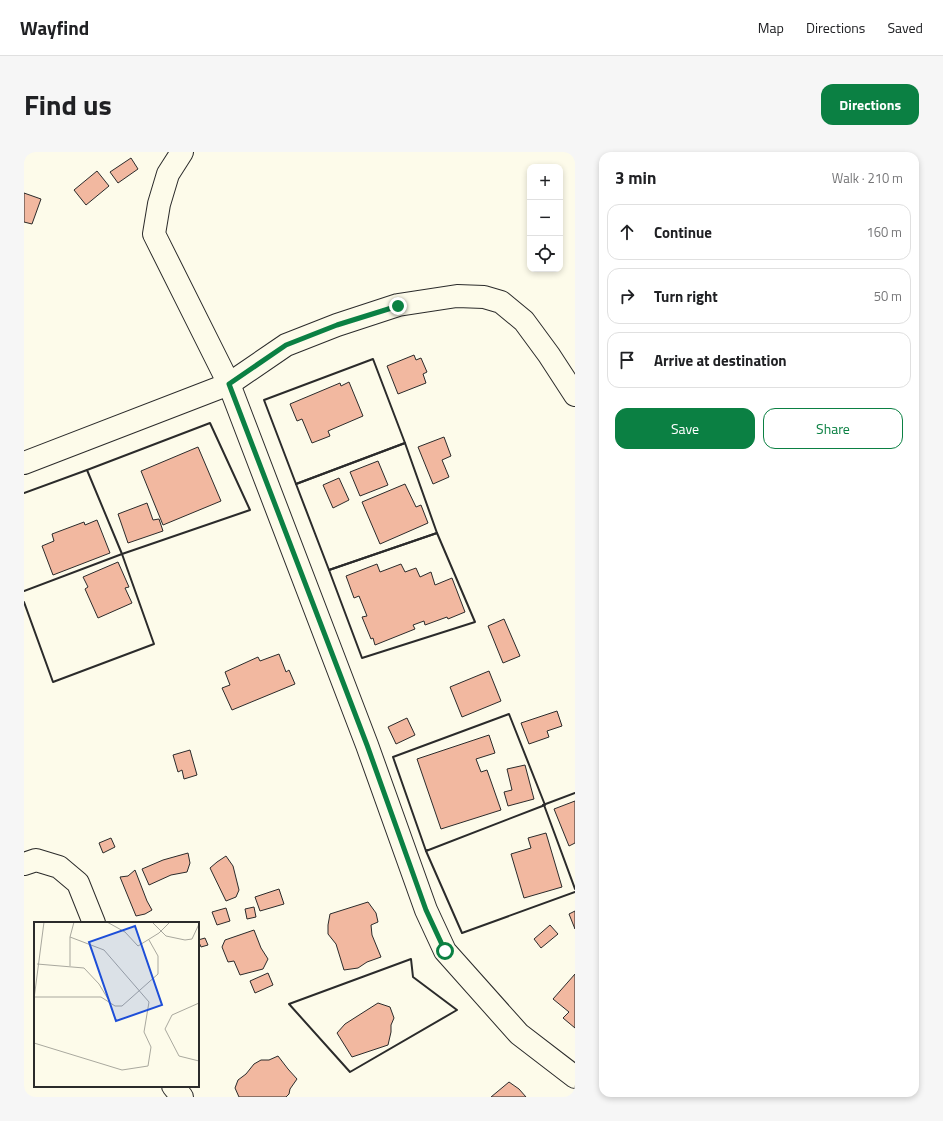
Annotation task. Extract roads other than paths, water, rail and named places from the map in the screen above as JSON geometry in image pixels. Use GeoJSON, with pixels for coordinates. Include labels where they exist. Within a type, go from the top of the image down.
{"type":"FeatureCollection","features":[{"type":"Feature","properties":{"kind":"street"},"geometry":{"type":"LineString","coordinates":[[182,152],[168,174],[159,204],[154,234],[229,384],[367,745],[426,910],[445,951],[519,1034],[575,1077]]}},
{"type":"Feature","properties":{"kind":"street"},"geometry":{"type":"LineString","coordinates":[[24,463],[229,384],[286,345],[337,325],[398,306],[458,296],[484,297],[501,302],[524,320],[575,395]]}},
{"type":"Feature","properties":{"kind":"street"},"geometry":{"type":"LineString","coordinates":[[24,864],[36,860],[59,867],[78,883],[94,922]]}},
{"type":"Feature","properties":{"kind":"street"},"geometry":{"type":"LineString","coordinates":[[174,1087],[182,1097]]}}]}
